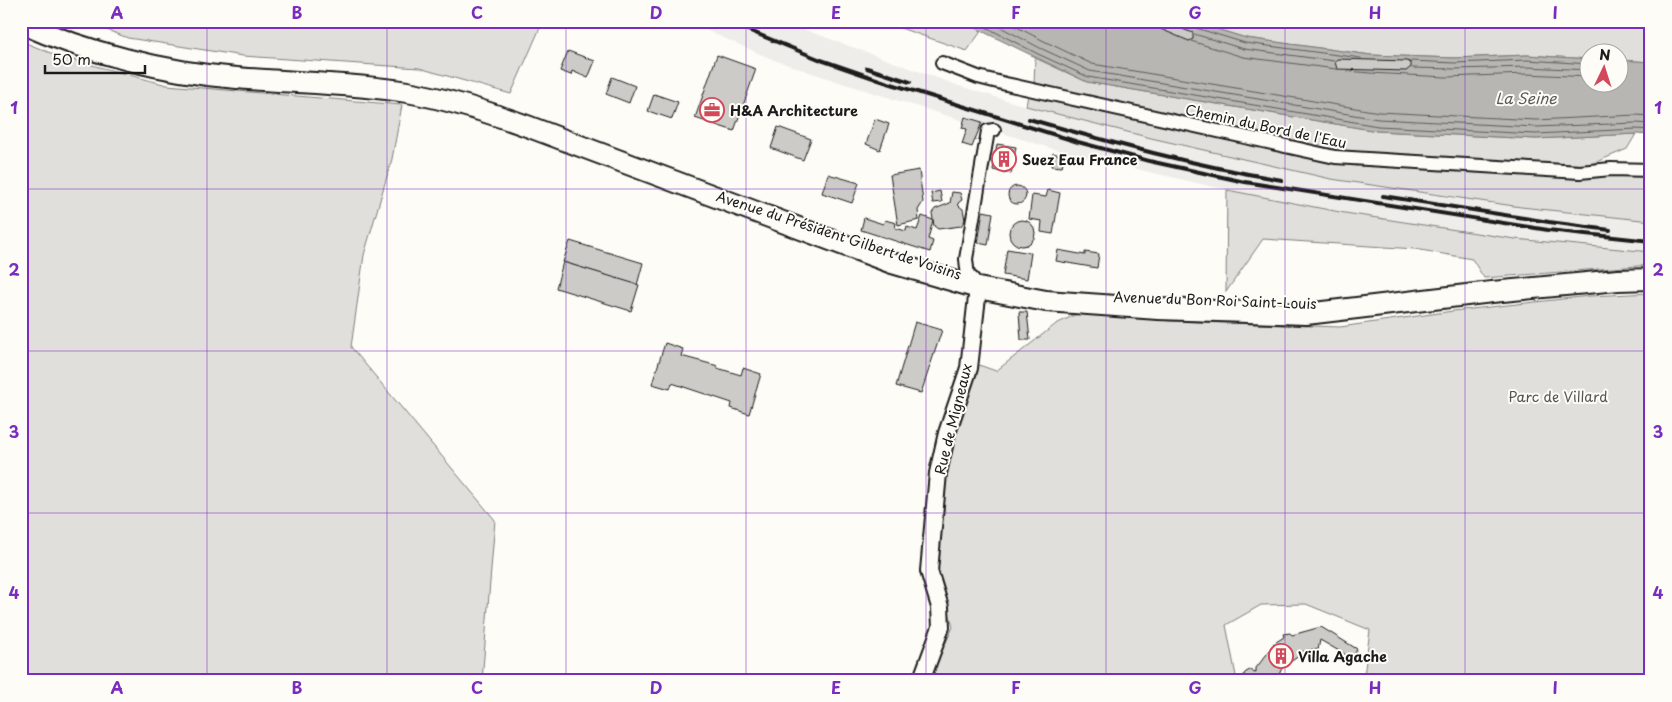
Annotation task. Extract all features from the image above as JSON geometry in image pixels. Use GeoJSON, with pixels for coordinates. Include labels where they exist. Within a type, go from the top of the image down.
{"type":"FeatureCollection","features":[{"type":"Feature","properties":{"kind":"main road","name":"Avenue du Président Gilbert de Voisins"},"geometry":{"type":"LineString","coordinates":[[21,23],[41,32],[119,57],[192,73],[236,78],[351,85],[408,92],[436,98],[497,115],[857,251],[973,283]]}},
{"type":"Feature","properties":{"kind":"main road","name":"Avenue du Bon Roi Saint-Louis"},"geometry":{"type":"LineString","coordinates":[[973,283],[1002,284],[1054,292],[1288,305],[1492,292],[1618,280],[1651,280]]}},
{"type":"Feature","properties":{"kind":"street","name":"Chemin du Bord de l'Eau"},"geometry":{"type":"LineString","coordinates":[[942,63],[978,77],[1006,84],[1335,157],[1580,172],[1611,169],[1651,170]]}},
{"type":"Feature","properties":{"kind":"street"},"geometry":{"type":"LineString","coordinates":[[973,283],[966,259],[970,229],[988,131],[994,130]]}},
{"type":"Feature","properties":{"kind":"street","name":"Rue de Migneaux"},"geometry":{"type":"LineString","coordinates":[[921,681],[941,627],[940,607],[930,571],[938,473],[947,433],[968,368],[973,283]]}},
{"type":"Feature","properties":{"kind":"shaded area"},"geometry":{"type":"Polygon","coordinates":[[[685,21],[781,21],[959,86],[1026,106],[1151,138],[1330,179],[1521,207],[1651,221],[1651,252],[1515,239],[1345,213],[1227,190],[1063,152],[774,60],[685,21]]]}},
{"type":"Feature","properties":{"kind":"green space"},"geometry":{"type":"Polygon","coordinates":[[[83,21],[543,21],[511,94],[419,68],[243,56],[128,38],[83,21]]]}},
{"type":"Feature","properties":{"kind":"green space"},"geometry":{"type":"Polygon","coordinates":[[[880,21],[961,21],[982,30],[967,51],[880,21]]]}},
{"type":"Feature","properties":{"kind":"green space"},"geometry":{"type":"Polygon","coordinates":[[[1190,21],[1651,21],[1651,62],[1630,61],[1630,42],[1580,42],[1580,58],[1527,55],[1455,58],[1371,55],[1246,38],[1190,21]]]}},
{"type":"Feature","properties":{"kind":"green space"},"geometry":{"type":"Polygon","coordinates":[[[21,41],[58,56],[167,85],[402,105],[392,159],[364,255],[351,347],[495,520],[482,681],[21,681],[21,41]]]}},
{"type":"Feature","properties":{"kind":"green space"},"geometry":{"type":"Polygon","coordinates":[[[1035,58],[1087,82],[1377,131],[1536,139],[1636,134],[1627,149],[1589,165],[1339,153],[1034,84],[1035,58]]]}},
{"type":"Feature","properties":{"kind":"green space"},"geometry":{"type":"Polygon","coordinates":[[[1028,95],[1355,166],[1399,165],[1651,173],[1651,221],[1521,207],[1331,179],[1151,138],[1026,106],[1028,95]]]}},
{"type":"Feature","properties":{"kind":"green space"},"geometry":{"type":"Polygon","coordinates":[[[1227,190],[1345,213],[1515,239],[1651,252],[1651,265],[1484,278],[1472,259],[1415,249],[1263,239],[1226,292],[1227,190]]]}},
{"type":"Feature","properties":{"kind":"green space","name":"Parc de Villard"},"geometry":{"type":"Polygon","coordinates":[[[1651,293],[1651,681],[1368,681],[1364,676],[1370,630],[1306,604],[1261,605],[1226,625],[1237,681],[930,681],[934,660],[938,660],[953,627],[935,564],[948,457],[976,364],[996,371],[1056,324],[1079,313],[1170,321],[1340,327],[1453,311],[1590,296],[1651,293]]]}},
{"type":"Feature","properties":{"kind":"water","name":"La Seine"},"geometry":{"type":"Polygon","coordinates":[[[961,21],[1190,21],[1246,38],[1371,55],[1455,58],[1527,55],[1580,58],[1580,92],[1630,92],[1630,61],[1651,62],[1651,135],[1636,134],[1536,139],[1377,131],[1087,82],[961,21]]]}},
{"type":"Feature","properties":{"kind":"building"},"geometry":{"type":"Polygon","coordinates":[[[1151,21],[1161,21],[1193,33],[1193,39],[1189,41],[1151,25],[1151,21]]]}},
{"type":"Feature","properties":{"kind":"building"},"geometry":{"type":"Polygon","coordinates":[[[1564,21],[1592,21],[1592,24],[1564,25],[1564,21]]]}},
{"type":"Feature","properties":{"kind":"building"},"geometry":{"type":"Polygon","coordinates":[[[568,51],[595,61],[588,78],[572,71],[571,75],[560,71],[568,51]]]}},
{"type":"Feature","properties":{"kind":"building"},"geometry":{"type":"Polygon","coordinates":[[[717,55],[756,69],[734,131],[695,118],[717,55]]]}},
{"type":"Feature","properties":{"kind":"building"},"geometry":{"type":"Polygon","coordinates":[[[1337,59],[1407,61],[1411,63],[1411,67],[1406,71],[1337,69],[1335,62],[1337,59]]]}},
{"type":"Feature","properties":{"kind":"building"},"geometry":{"type":"Polygon","coordinates":[[[612,77],[635,86],[629,103],[606,94],[612,77]]]}},
{"type":"Feature","properties":{"kind":"building"},"geometry":{"type":"Polygon","coordinates":[[[654,94],[678,102],[672,119],[648,111],[654,94]]]}},
{"type":"Feature","properties":{"kind":"building"},"geometry":{"type":"Polygon","coordinates":[[[965,117],[982,122],[972,147],[962,144],[967,129],[962,128],[965,117]]]}},
{"type":"Feature","properties":{"kind":"building"},"geometry":{"type":"Polygon","coordinates":[[[875,119],[889,124],[880,150],[866,144],[875,119]]]}},
{"type":"Feature","properties":{"kind":"building"},"geometry":{"type":"Polygon","coordinates":[[[778,127],[811,139],[803,160],[771,148],[778,127]]]}},
{"type":"Feature","properties":{"kind":"building","name":"Suez Eau France"},"geometry":{"type":"Polygon","coordinates":[[[997,144],[1016,147],[1011,174],[993,170],[997,144]]]}},
{"type":"Feature","properties":{"kind":"building"},"geometry":{"type":"Polygon","coordinates":[[[1053,153],[1064,156],[1062,167],[1051,166],[1053,153]]]}},
{"type":"Feature","properties":{"kind":"building"},"geometry":{"type":"Polygon","coordinates":[[[919,170],[923,202],[918,210],[919,220],[898,225],[890,175],[919,170]]]}},
{"type":"Feature","properties":{"kind":"building"},"geometry":{"type":"Polygon","coordinates":[[[828,174],[859,183],[852,203],[822,193],[828,174]]]}},
{"type":"Feature","properties":{"kind":"building"},"geometry":{"type":"Polygon","coordinates":[[[1013,186],[1021,186],[1026,191],[1024,202],[1013,204],[1008,199],[1008,191],[1013,186]]]}},
{"type":"Feature","properties":{"kind":"building"},"geometry":{"type":"Polygon","coordinates":[[[1048,190],[1060,193],[1053,234],[1041,232],[1042,221],[1029,219],[1032,195],[1046,197],[1048,190]]]}},
{"type":"Feature","properties":{"kind":"building"},"geometry":{"type":"Polygon","coordinates":[[[940,191],[942,202],[933,203],[931,193],[940,191]]]}},
{"type":"Feature","properties":{"kind":"building"},"geometry":{"type":"Polygon","coordinates":[[[952,192],[960,193],[962,200],[958,203],[963,209],[965,220],[961,226],[938,229],[934,226],[932,213],[935,209],[950,203],[952,192]]]}},
{"type":"Feature","properties":{"kind":"building"},"geometry":{"type":"Polygon","coordinates":[[[983,211],[993,213],[988,245],[978,243],[983,211]]]}},
{"type":"Feature","properties":{"kind":"building"},"geometry":{"type":"Polygon","coordinates":[[[922,216],[933,220],[928,239],[933,241],[930,252],[861,230],[864,218],[883,224],[885,220],[896,223],[895,228],[906,231],[907,227],[917,230],[922,216]]]}},
{"type":"Feature","properties":{"kind":"building"},"geometry":{"type":"Polygon","coordinates":[[[1022,220],[1031,224],[1035,233],[1031,242],[1022,246],[1013,242],[1009,233],[1013,224],[1022,220]]]}},
{"type":"Feature","properties":{"kind":"building"},"geometry":{"type":"Polygon","coordinates":[[[570,241],[643,263],[637,285],[563,262],[570,241]]]}},
{"type":"Feature","properties":{"kind":"building"},"geometry":{"type":"Polygon","coordinates":[[[1007,249],[1031,253],[1027,279],[1003,275],[1007,249]]]}},
{"type":"Feature","properties":{"kind":"building"},"geometry":{"type":"Polygon","coordinates":[[[1058,250],[1085,255],[1085,252],[1099,254],[1097,268],[1056,261],[1058,250]]]}},
{"type":"Feature","properties":{"kind":"building"},"geometry":{"type":"Polygon","coordinates":[[[563,262],[639,285],[631,311],[556,288],[563,262]]]}},
{"type":"Feature","properties":{"kind":"building"},"geometry":{"type":"Polygon","coordinates":[[[1019,312],[1027,312],[1030,340],[1021,340],[1019,312]]]}},
{"type":"Feature","properties":{"kind":"building"},"geometry":{"type":"Polygon","coordinates":[[[915,322],[942,330],[921,393],[896,386],[915,322]]]}},
{"type":"Feature","properties":{"kind":"building"},"geometry":{"type":"Polygon","coordinates":[[[665,343],[683,349],[681,356],[718,366],[717,368],[741,375],[743,368],[761,374],[749,414],[731,408],[732,403],[672,383],[670,389],[652,384],[665,343]]]}},
{"type":"Feature","properties":{"kind":"building","name":"Villa Agache"},"geometry":{"type":"Polygon","coordinates":[[[1321,627],[1357,649],[1353,659],[1320,640],[1318,650],[1301,652],[1302,654],[1289,661],[1282,668],[1278,677],[1260,678],[1259,681],[1245,681],[1244,674],[1252,669],[1252,671],[1256,672],[1256,668],[1273,644],[1284,637],[1283,634],[1290,633],[1292,635],[1321,627]]]}},
{"type":"Feature","properties":{"kind":"railway"},"geometry":{"type":"LineString","coordinates":[[726,21],[821,60],[885,82],[1078,142],[1149,161],[1245,182],[1548,230],[1651,241]]}},
{"type":"Feature","properties":{"kind":"railway"},"geometry":{"type":"LineString","coordinates":[[867,68],[910,82]]}},
{"type":"Feature","properties":{"kind":"railway"},"geometry":{"type":"LineString","coordinates":[[1029,119],[1154,153],[1282,180]]}},
{"type":"Feature","properties":{"kind":"railway"},"geometry":{"type":"LineString","coordinates":[[1383,196],[1610,230]]}},
{"type":"Feature","properties":{"kind":"place","name":"H&A Architecture"},"geometry":{"type":"Point","coordinates":[712,110]}},
{"type":"Feature","properties":{"kind":"place","name":"Suez Eau France"},"geometry":{"type":"Point","coordinates":[1004,159]}},
{"type":"Feature","properties":{"kind":"place","name":"Villa Agache"},"geometry":{"type":"Point","coordinates":[1281,656]}}]}
